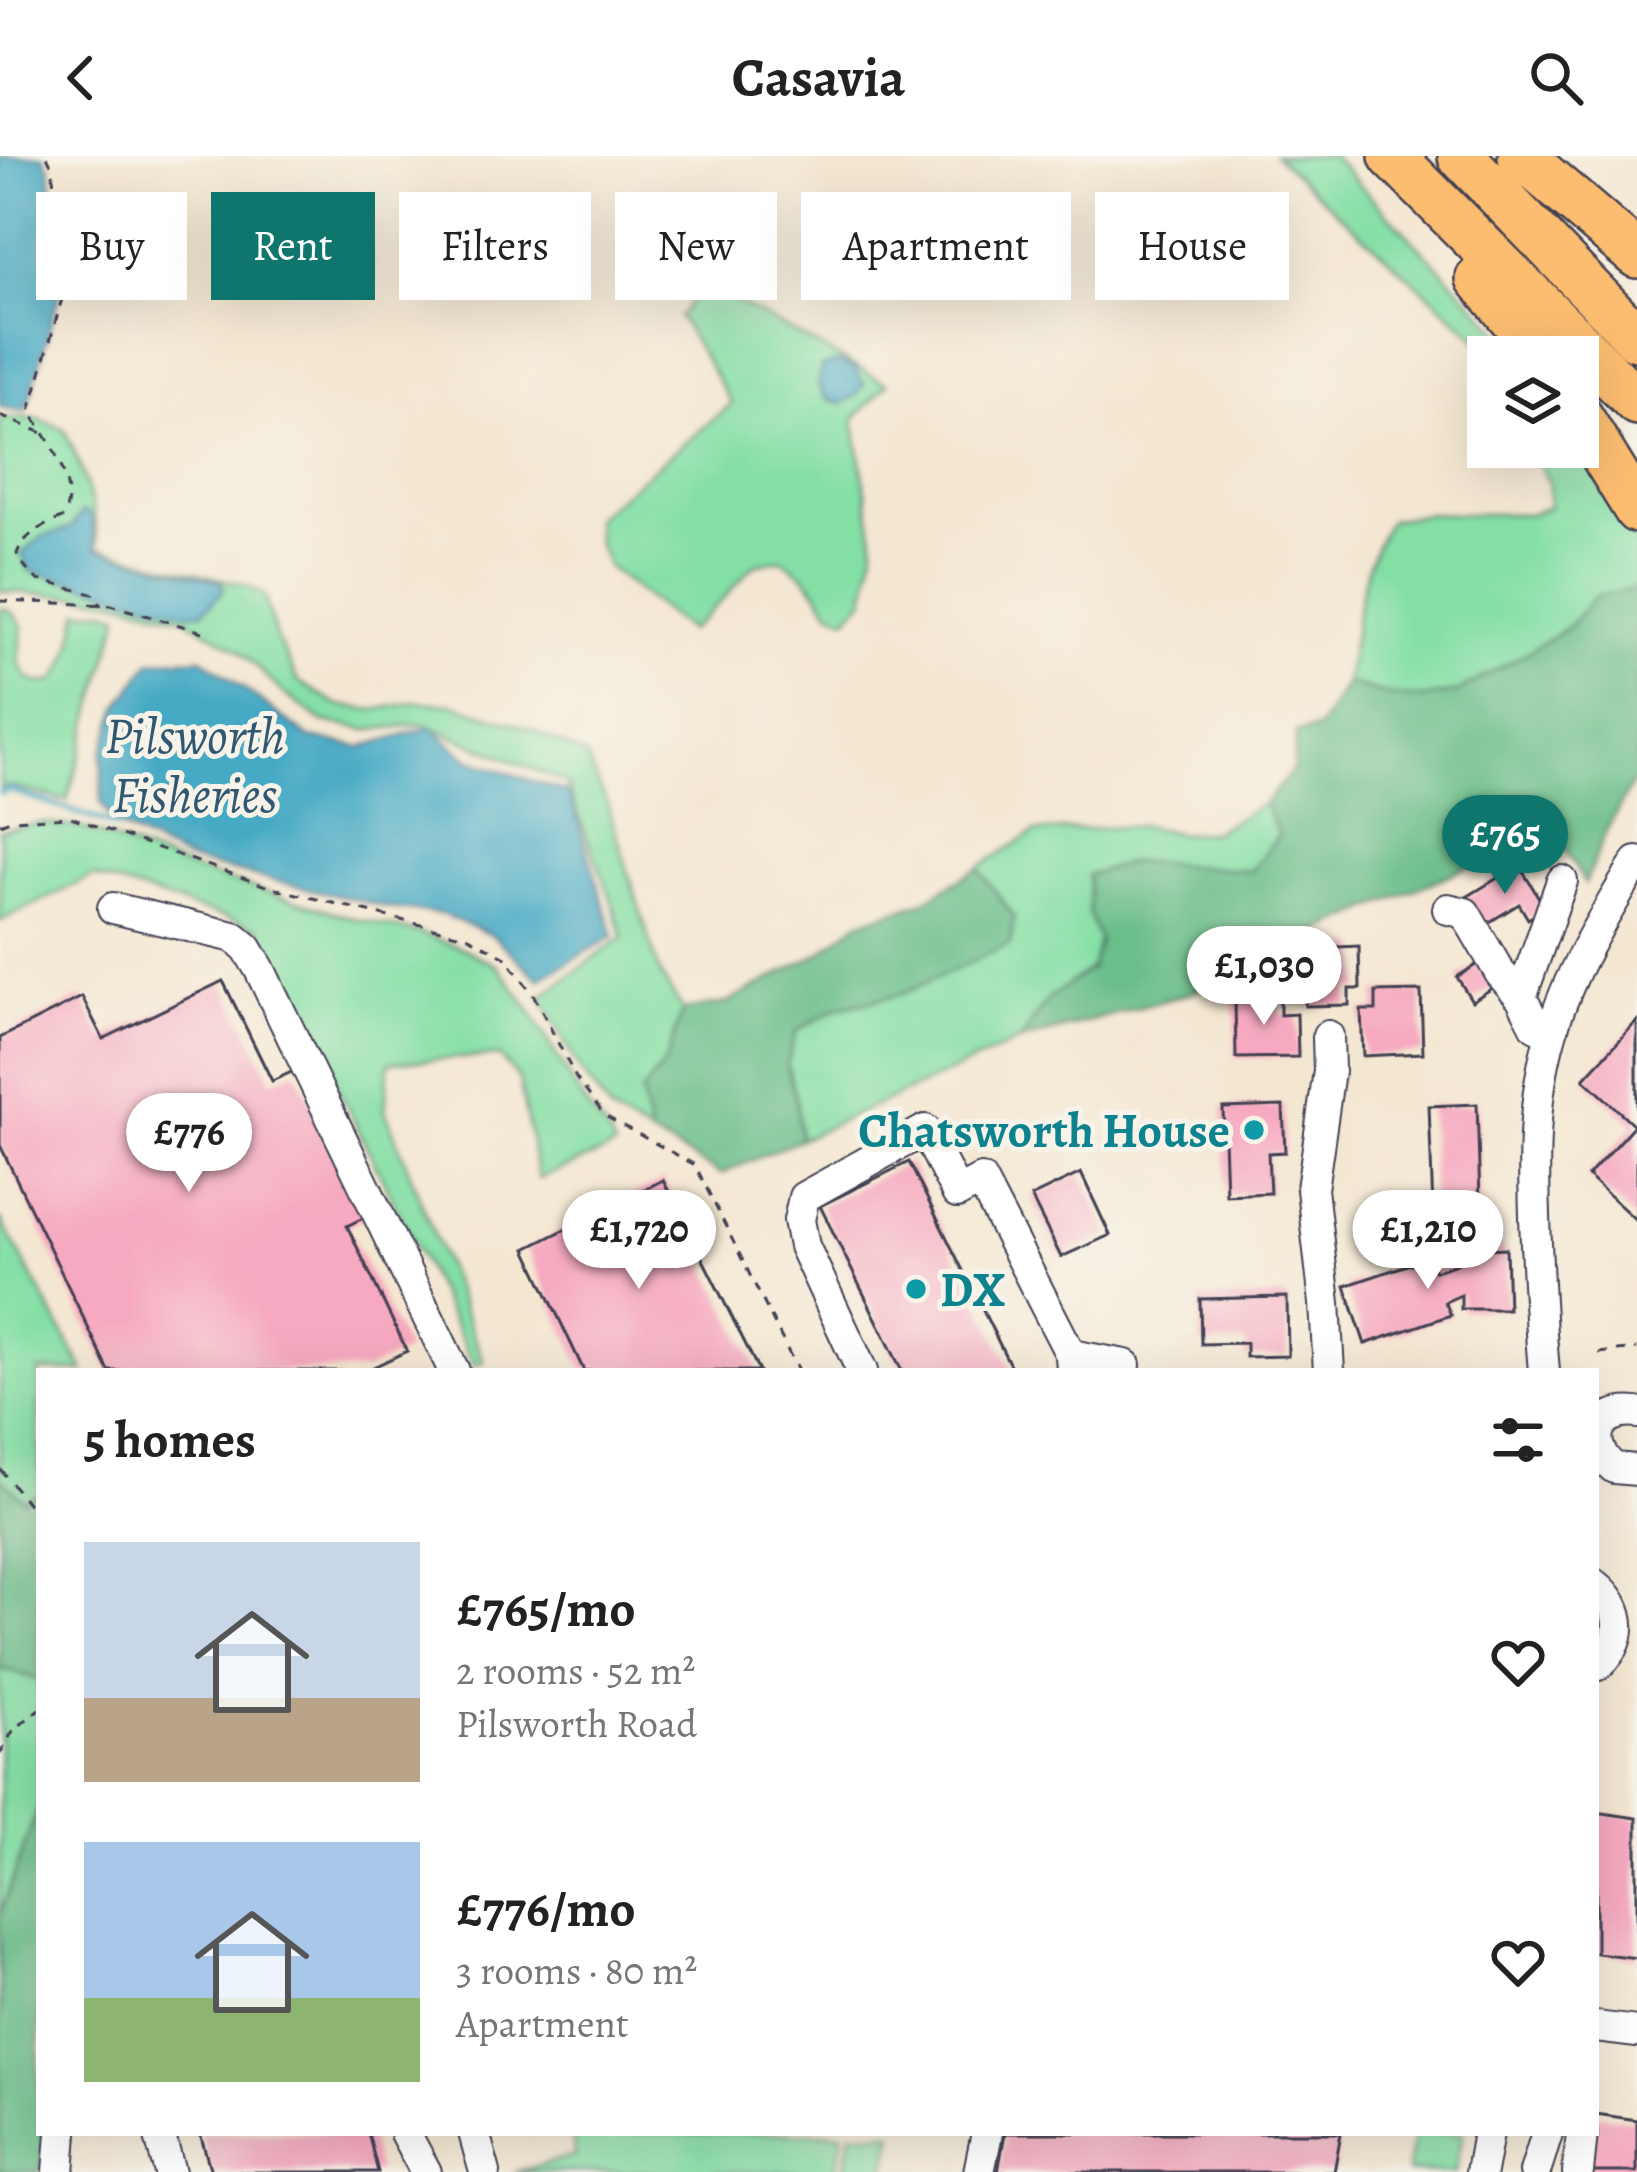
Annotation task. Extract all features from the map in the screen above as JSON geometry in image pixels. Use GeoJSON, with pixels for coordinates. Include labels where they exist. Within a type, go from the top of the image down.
{"type":"FeatureCollection","features":[{"type":"Feature","properties":{"kind":"highway"},"geometry":{"type":"LineString","coordinates":[[1377,156],[1525,336]]}},
{"type":"Feature","properties":{"kind":"highway"},"geometry":{"type":"LineString","coordinates":[[1392,156],[1637,402]]}},
{"type":"Feature","properties":{"kind":"highway"},"geometry":{"type":"LineString","coordinates":[[1461,156],[1637,338]]}},
{"type":"Feature","properties":{"kind":"highway"},"geometry":{"type":"LineString","coordinates":[[1521,156],[1637,255]]}},
{"type":"Feature","properties":{"kind":"highway"},"geometry":{"type":"LineString","coordinates":[[1599,448],[1637,510]]}},
{"type":"Feature","properties":{"kind":"street"},"geometry":{"type":"LineString","coordinates":[[1544,1368],[1532,1156],[1537,1096],[1551,1032],[1586,951],[1637,862]]}},
{"type":"Feature","properties":{"kind":"street"},"geometry":{"type":"LineString","coordinates":[[1521,997],[1562,881]]}},
{"type":"Feature","properties":{"kind":"street"},"geometry":{"type":"LineString","coordinates":[[113,908],[234,937],[247,949],[453,1368]]}},
{"type":"Feature","properties":{"kind":"street"},"geometry":{"type":"LineString","coordinates":[[1448,909],[1465,913],[1535,1026],[1551,1032]]}},
{"type":"Feature","properties":{"kind":"street"},"geometry":{"type":"LineString","coordinates":[[1328,1036],[1328,1071],[1312,1189],[1329,1368]]}},
{"type":"Feature","properties":{"kind":"street"},"geometry":{"type":"LineString","coordinates":[[861,1368],[804,1246],[799,1220],[805,1196],[925,1130],[957,1193],[981,1180],[1072,1363],[1126,1359]]}},
{"type":"Feature","properties":{"kind":"street"},"geometry":{"type":"LineString","coordinates":[[1599,1431],[1601,1424],[1621,1412],[1637,1413]]}},
{"type":"Feature","properties":{"kind":"street"},"geometry":{"type":"LineString","coordinates":[[1599,1450],[1613,1468],[1634,1480]]}},
{"type":"Feature","properties":{"kind":"street"},"geometry":{"type":"LineString","coordinates":[[1599,1664],[1628,1631],[1613,1591]]}},
{"type":"Feature","properties":{"kind":"street"},"geometry":{"type":"LineString","coordinates":[[1599,2027],[1637,2032]]}},
{"type":"Feature","properties":{"kind":"street"},"geometry":{"type":"LineString","coordinates":[[58,2172],[62,2136]]}},
{"type":"Feature","properties":{"kind":"street"},"geometry":{"type":"LineString","coordinates":[[160,2136],[170,2172]]}},
{"type":"Feature","properties":{"kind":"street"},"geometry":{"type":"LineString","coordinates":[[407,2136],[426,2172]]}},
{"type":"Feature","properties":{"kind":"street"},"geometry":{"type":"LineString","coordinates":[[475,2136],[485,2172]]}},
{"type":"Feature","properties":{"kind":"street"},"geometry":{"type":"LineString","coordinates":[[979,2172],[986,2136]]}},
{"type":"Feature","properties":{"kind":"street"},"geometry":{"type":"LineString","coordinates":[[1481,2172],[1487,2136]]}},
{"type":"Feature","properties":{"kind":"street"},"geometry":{"type":"LineString","coordinates":[[1535,2172],[1546,2136]]}},
{"type":"Feature","properties":{"kind":"street"},"geometry":{"type":"LineString","coordinates":[[1578,2172],[1582,2136]]}},
{"type":"Feature","properties":{"kind":"path"},"geometry":{"type":"LineString","coordinates":[[47,156],[65,288],[30,411],[56,453],[68,490],[68,507],[62,518],[47,522],[27,538],[17,554],[38,580],[96,596],[101,606]]}},
{"type":"Feature","properties":{"kind":"path"},"geometry":{"type":"LineString","coordinates":[[0,416],[44,434]]}},
{"type":"Feature","properties":{"kind":"path"},"geometry":{"type":"LineString","coordinates":[[0,602],[111,605],[203,632]]}},
{"type":"Feature","properties":{"kind":"path"},"geometry":{"type":"LineString","coordinates":[[0,824],[71,817],[268,887],[469,937],[504,956],[532,994],[575,1078],[605,1116],[695,1166],[796,1368]]}},
{"type":"Feature","properties":{"kind":"path"},"geometry":{"type":"LineString","coordinates":[[1599,1353],[1637,1349]]}},
{"type":"Feature","properties":{"kind":"path"},"geometry":{"type":"LineString","coordinates":[[0,1469],[36,1514]]}},
{"type":"Feature","properties":{"kind":"path"},"geometry":{"type":"LineString","coordinates":[[0,1754],[13,1731],[36,1712]]}},
{"type":"Feature","properties":{"kind":"green space"},"geometry":{"type":"Polygon","coordinates":[[[1275,156],[1332,156],[1503,336],[1475,336],[1275,156]]]}},
{"type":"Feature","properties":{"kind":"green space"},"geometry":{"type":"Polygon","coordinates":[[[691,300],[733,300],[888,384],[854,419],[875,546],[865,599],[846,618],[831,611],[806,577],[782,559],[754,565],[689,631],[608,567],[596,539],[595,517],[732,404],[679,317],[691,300]]]}},
{"type":"Feature","properties":{"kind":"green space"},"geometry":{"type":"Polygon","coordinates":[[[0,418],[36,418],[64,429],[87,487],[98,548],[245,585],[264,595],[276,637],[298,681],[337,705],[375,710],[416,702],[453,704],[531,729],[586,756],[607,803],[660,974],[683,1010],[665,1063],[641,1093],[650,1135],[611,1113],[577,1066],[541,997],[623,937],[566,783],[424,724],[368,730],[323,722],[282,692],[239,650],[185,618],[111,599],[0,591],[0,418]],[[76,520],[72,528],[42,537],[21,554],[189,613],[95,549],[92,520],[76,520]]]}},
{"type":"Feature","properties":{"kind":"green space"},"geometry":{"type":"Polygon","coordinates":[[[1541,468],[1594,468],[1637,536],[1637,588],[1594,598],[1569,626],[1457,692],[1425,698],[1392,696],[1346,683],[1364,579],[1390,520],[1428,514],[1531,514],[1549,507],[1549,484],[1541,468]]]}},
{"type":"Feature","properties":{"kind":"green space"},"geometry":{"type":"Polygon","coordinates":[[[1637,588],[1637,775],[1606,831],[1585,884],[1553,830],[1288,944],[1190,993],[1020,1041],[1048,999],[1091,968],[1099,941],[1089,913],[1088,875],[1135,861],[1251,871],[1279,835],[1264,804],[1293,770],[1296,733],[1318,729],[1346,683],[1392,696],[1425,698],[1457,692],[1569,626],[1594,597],[1637,588]]]}},
{"type":"Feature","properties":{"kind":"green space"},"geometry":{"type":"Polygon","coordinates":[[[0,608],[12,612],[23,626],[19,661],[27,678],[40,683],[54,681],[65,665],[79,611],[107,610],[120,615],[67,801],[0,788],[0,608]]]}},
{"type":"Feature","properties":{"kind":"green space"},"geometry":{"type":"Polygon","coordinates":[[[1264,804],[1279,834],[1251,871],[1211,868],[1089,913],[1099,941],[1091,968],[1048,999],[1020,1041],[800,1139],[787,1065],[796,1031],[838,1008],[902,994],[1010,944],[1014,917],[978,868],[1035,832],[1143,826],[1181,834],[1212,832],[1264,804]]]}},
{"type":"Feature","properties":{"kind":"green space"},"geometry":{"type":"Polygon","coordinates":[[[42,823],[83,828],[187,868],[419,933],[499,967],[615,1148],[538,1179],[519,1079],[499,1056],[389,1062],[385,1110],[484,1362],[474,1365],[259,928],[93,876],[0,921],[0,830],[42,823]]]}},
{"type":"Feature","properties":{"kind":"green space"},"geometry":{"type":"Polygon","coordinates":[[[978,868],[1014,917],[1010,944],[902,994],[838,1008],[796,1031],[787,1065],[800,1139],[721,1174],[650,1135],[641,1093],[665,1063],[683,1010],[726,1003],[820,953],[859,922],[922,902],[978,868]]]}},
{"type":"Feature","properties":{"kind":"green space"},"geometry":{"type":"Polygon","coordinates":[[[0,1218],[82,1368],[36,1368],[36,1494],[24,1500],[0,1477],[0,1218]]]}},
{"type":"Feature","properties":{"kind":"green space"},"geometry":{"type":"Polygon","coordinates":[[[0,1477],[24,1500],[36,1494],[36,1679],[0,1668],[0,1477]]]}},
{"type":"Feature","properties":{"kind":"green space"},"geometry":{"type":"Polygon","coordinates":[[[0,1668],[36,1679],[36,1813],[0,1915],[0,1668]]]}},
{"type":"Feature","properties":{"kind":"green space"},"geometry":{"type":"Polygon","coordinates":[[[36,1813],[36,2136],[45,2136],[41,2172],[0,2172],[0,1915],[36,1813]]]}},
{"type":"Feature","properties":{"kind":"green space"},"geometry":{"type":"Polygon","coordinates":[[[572,2136],[842,2136],[836,2172],[514,2172],[576,2156],[572,2136]]]}},
{"type":"Feature","properties":{"kind":"green space"},"geometry":{"type":"Polygon","coordinates":[[[850,2136],[893,2136],[885,2172],[844,2172],[850,2136]]]}},
{"type":"Feature","properties":{"kind":"green space"},"geometry":{"type":"Polygon","coordinates":[[[1413,2136],[1462,2136],[1455,2172],[1407,2172],[1413,2136]]]}},
{"type":"Feature","properties":{"kind":"water"},"geometry":{"type":"Polygon","coordinates":[[[0,156],[44,156],[52,192],[36,192],[36,300],[57,300],[26,411],[0,407],[0,156]]]}},
{"type":"Feature","properties":{"kind":"water"},"geometry":{"type":"Polygon","coordinates":[[[838,362],[855,369],[864,384],[857,395],[841,404],[825,398],[818,384],[821,367],[838,362]]]}},
{"type":"Feature","properties":{"kind":"water"},"geometry":{"type":"Polygon","coordinates":[[[82,512],[92,520],[96,549],[222,582],[224,590],[203,612],[189,613],[30,571],[21,554],[42,537],[71,528],[82,512]]]}},
{"type":"Feature","properties":{"kind":"water","name":"Pilsworth Fisheries"},"geometry":{"type":"Polygon","coordinates":[[[202,658],[310,738],[361,747],[431,727],[470,760],[569,793],[614,936],[539,979],[492,935],[441,914],[391,908],[186,860],[117,826],[101,804],[102,754],[119,706],[151,661],[202,658]]]}},
{"type":"Feature","properties":{"kind":"building"},"geometry":{"type":"Polygon","coordinates":[[[1519,865],[1545,908],[1528,919],[1519,904],[1483,926],[1465,898],[1519,865]]]}},
{"type":"Feature","properties":{"kind":"building"},"geometry":{"type":"Polygon","coordinates":[[[1359,946],[1360,989],[1349,989],[1349,1005],[1305,1006],[1305,991],[1295,991],[1294,949],[1359,946]]]}},
{"type":"Feature","properties":{"kind":"building"},"geometry":{"type":"Polygon","coordinates":[[[1479,963],[1494,987],[1472,1001],[1457,977],[1479,963]]]}},
{"type":"Feature","properties":{"kind":"building"},"geometry":{"type":"Polygon","coordinates":[[[223,981],[272,1081],[296,1070],[367,1216],[347,1226],[407,1351],[371,1368],[108,1368],[0,1145],[0,1038],[82,997],[103,1039],[223,981]]]}},
{"type":"Feature","properties":{"kind":"building"},"geometry":{"type":"Polygon","coordinates":[[[1421,991],[1423,1053],[1363,1056],[1361,1010],[1376,1010],[1376,992],[1421,991]]]}},
{"type":"Feature","properties":{"kind":"building"},"geometry":{"type":"Polygon","coordinates":[[[1280,995],[1280,1015],[1297,1014],[1298,1057],[1236,1058],[1235,996],[1280,995]]]}},
{"type":"Feature","properties":{"kind":"building"},"geometry":{"type":"Polygon","coordinates":[[[1637,1021],[1637,1221],[1588,1176],[1634,1125],[1584,1079],[1637,1021]]]}},
{"type":"Feature","properties":{"kind":"building"},"geometry":{"type":"Polygon","coordinates":[[[1477,1104],[1481,1233],[1434,1235],[1429,1106],[1477,1104]]]}},
{"type":"Feature","properties":{"kind":"building","name":"Chatsworth House"},"geometry":{"type":"Polygon","coordinates":[[[1283,1106],[1285,1152],[1268,1153],[1270,1193],[1226,1195],[1223,1108],[1283,1106]]]}},
{"type":"Feature","properties":{"kind":"building","name":"DX"},"geometry":{"type":"Polygon","coordinates":[[[909,1162],[1012,1368],[901,1368],[820,1206],[909,1162]]]}},
{"type":"Feature","properties":{"kind":"building"},"geometry":{"type":"Polygon","coordinates":[[[1081,1173],[1110,1235],[1061,1257],[1031,1197],[1081,1173]]]}},
{"type":"Feature","properties":{"kind":"building"},"geometry":{"type":"Polygon","coordinates":[[[663,1180],[757,1368],[583,1368],[526,1249],[663,1180]]]}},
{"type":"Feature","properties":{"kind":"building"},"geometry":{"type":"Polygon","coordinates":[[[1506,1248],[1508,1309],[1461,1309],[1461,1295],[1445,1302],[1451,1315],[1365,1344],[1345,1286],[1428,1258],[1435,1271],[1457,1264],[1458,1250],[1506,1248]]]}},
{"type":"Feature","properties":{"kind":"building"},"geometry":{"type":"Polygon","coordinates":[[[1287,1297],[1288,1356],[1246,1357],[1246,1343],[1201,1344],[1200,1299],[1287,1297]]]}},
{"type":"Feature","properties":{"kind":"building"},"geometry":{"type":"Polygon","coordinates":[[[1599,1812],[1637,1818],[1637,1958],[1599,1953],[1599,1812]]]}},
{"type":"Feature","properties":{"kind":"building"},"geometry":{"type":"Polygon","coordinates":[[[1599,2114],[1637,2120],[1637,2172],[1588,2172],[1599,2136],[1599,2114]]]}},
{"type":"Feature","properties":{"kind":"building"},"geometry":{"type":"Polygon","coordinates":[[[201,2136],[369,2136],[378,2172],[211,2172],[201,2136]]]}},
{"type":"Feature","properties":{"kind":"building"},"geometry":{"type":"Polygon","coordinates":[[[1004,2136],[1340,2136],[1334,2172],[998,2172],[1004,2136]]]}},
{"type":"Feature","properties":{"kind":"waterway"},"geometry":{"type":"LineString","coordinates":[[0,793],[8,790],[117,826]]}},
{"type":"Feature","properties":{"kind":"place","name":"Chatsworth House"},"geometry":{"type":"Point","coordinates":[1254,1130]}},
{"type":"Feature","properties":{"kind":"place","name":"DX"},"geometry":{"type":"Point","coordinates":[916,1289]}}]}
